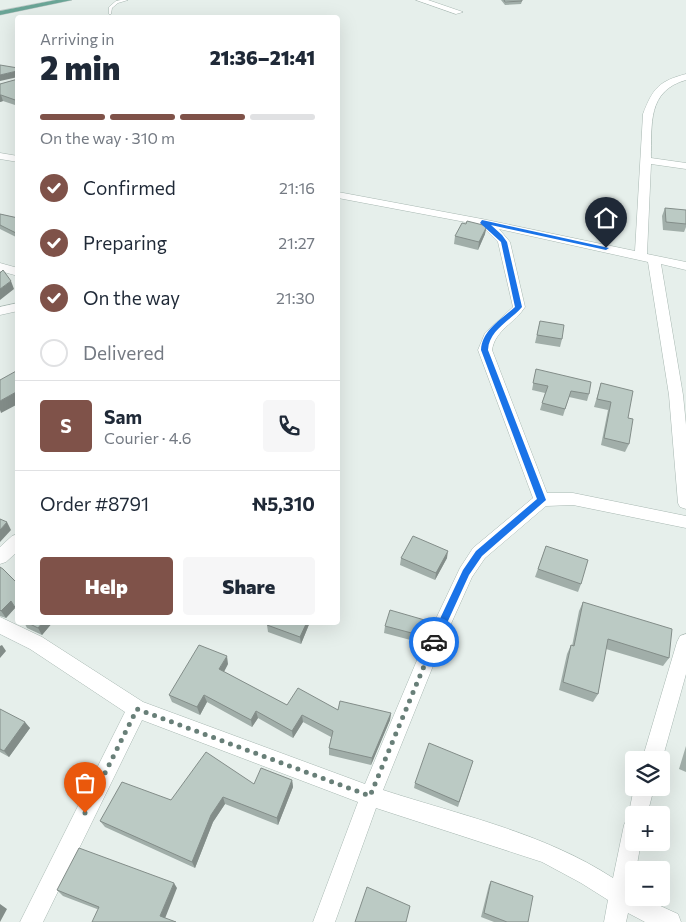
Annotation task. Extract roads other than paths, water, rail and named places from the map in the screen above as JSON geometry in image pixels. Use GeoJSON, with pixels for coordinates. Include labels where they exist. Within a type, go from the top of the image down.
{"type":"FeatureCollection","features":[{"type":"Feature","properties":{"kind":"main road"},"geometry":{"type":"LineString","coordinates":[[0,13],[68,0]]}},
{"type":"Feature","properties":{"kind":"street"},"geometry":{"type":"LineString","coordinates":[[420,0],[460,12]]}},
{"type":"Feature","properties":{"kind":"street"},"geometry":{"type":"LineString","coordinates":[[686,77],[667,82],[654,95],[648,114],[645,160],[647,257],[676,395],[686,503]]}},
{"type":"Feature","properties":{"kind":"street"},"geometry":{"type":"LineString","coordinates":[[0,156],[15,158]]}},
{"type":"Feature","properties":{"kind":"street"},"geometry":{"type":"LineString","coordinates":[[645,160],[686,166]]}},
{"type":"Feature","properties":{"kind":"street"},"geometry":{"type":"LineString","coordinates":[[340,195],[482,222],[686,266]]}},
{"type":"Feature","properties":{"kind":"street"},"geometry":{"type":"LineString","coordinates":[[482,222],[500,236],[504,242],[519,307],[491,332],[485,340],[485,350],[542,500]]}},
{"type":"Feature","properties":{"kind":"street"},"geometry":{"type":"LineString","coordinates":[[0,267],[15,271]]}},
{"type":"Feature","properties":{"kind":"street"},"geometry":{"type":"LineString","coordinates":[[0,311],[15,308]]}},
{"type":"Feature","properties":{"kind":"street"},"geometry":{"type":"LineString","coordinates":[[324,922],[370,796],[432,646],[466,573],[479,553],[542,500],[556,498],[573,499],[686,522]]}},
{"type":"Feature","properties":{"kind":"street"},"geometry":{"type":"LineString","coordinates":[[0,557],[15,544]]}},
{"type":"Feature","properties":{"kind":"street"},"geometry":{"type":"LineString","coordinates":[[0,625],[36,643],[137,709],[370,796],[546,853],[589,875],[643,910],[670,922]]}},
{"type":"Feature","properties":{"kind":"street"},"geometry":{"type":"LineString","coordinates":[[655,751],[686,642]]}},
{"type":"Feature","properties":{"kind":"street"},"geometry":{"type":"LineString","coordinates":[[31,922],[137,709]]}},
{"type":"Feature","properties":{"kind":"street"},"geometry":{"type":"LineString","coordinates":[[615,922],[629,851]]}},
{"type":"Feature","properties":{"kind":"lane"},"geometry":{"type":"LineString","coordinates":[[110,13],[110,8],[117,2],[126,0]]}}]}
